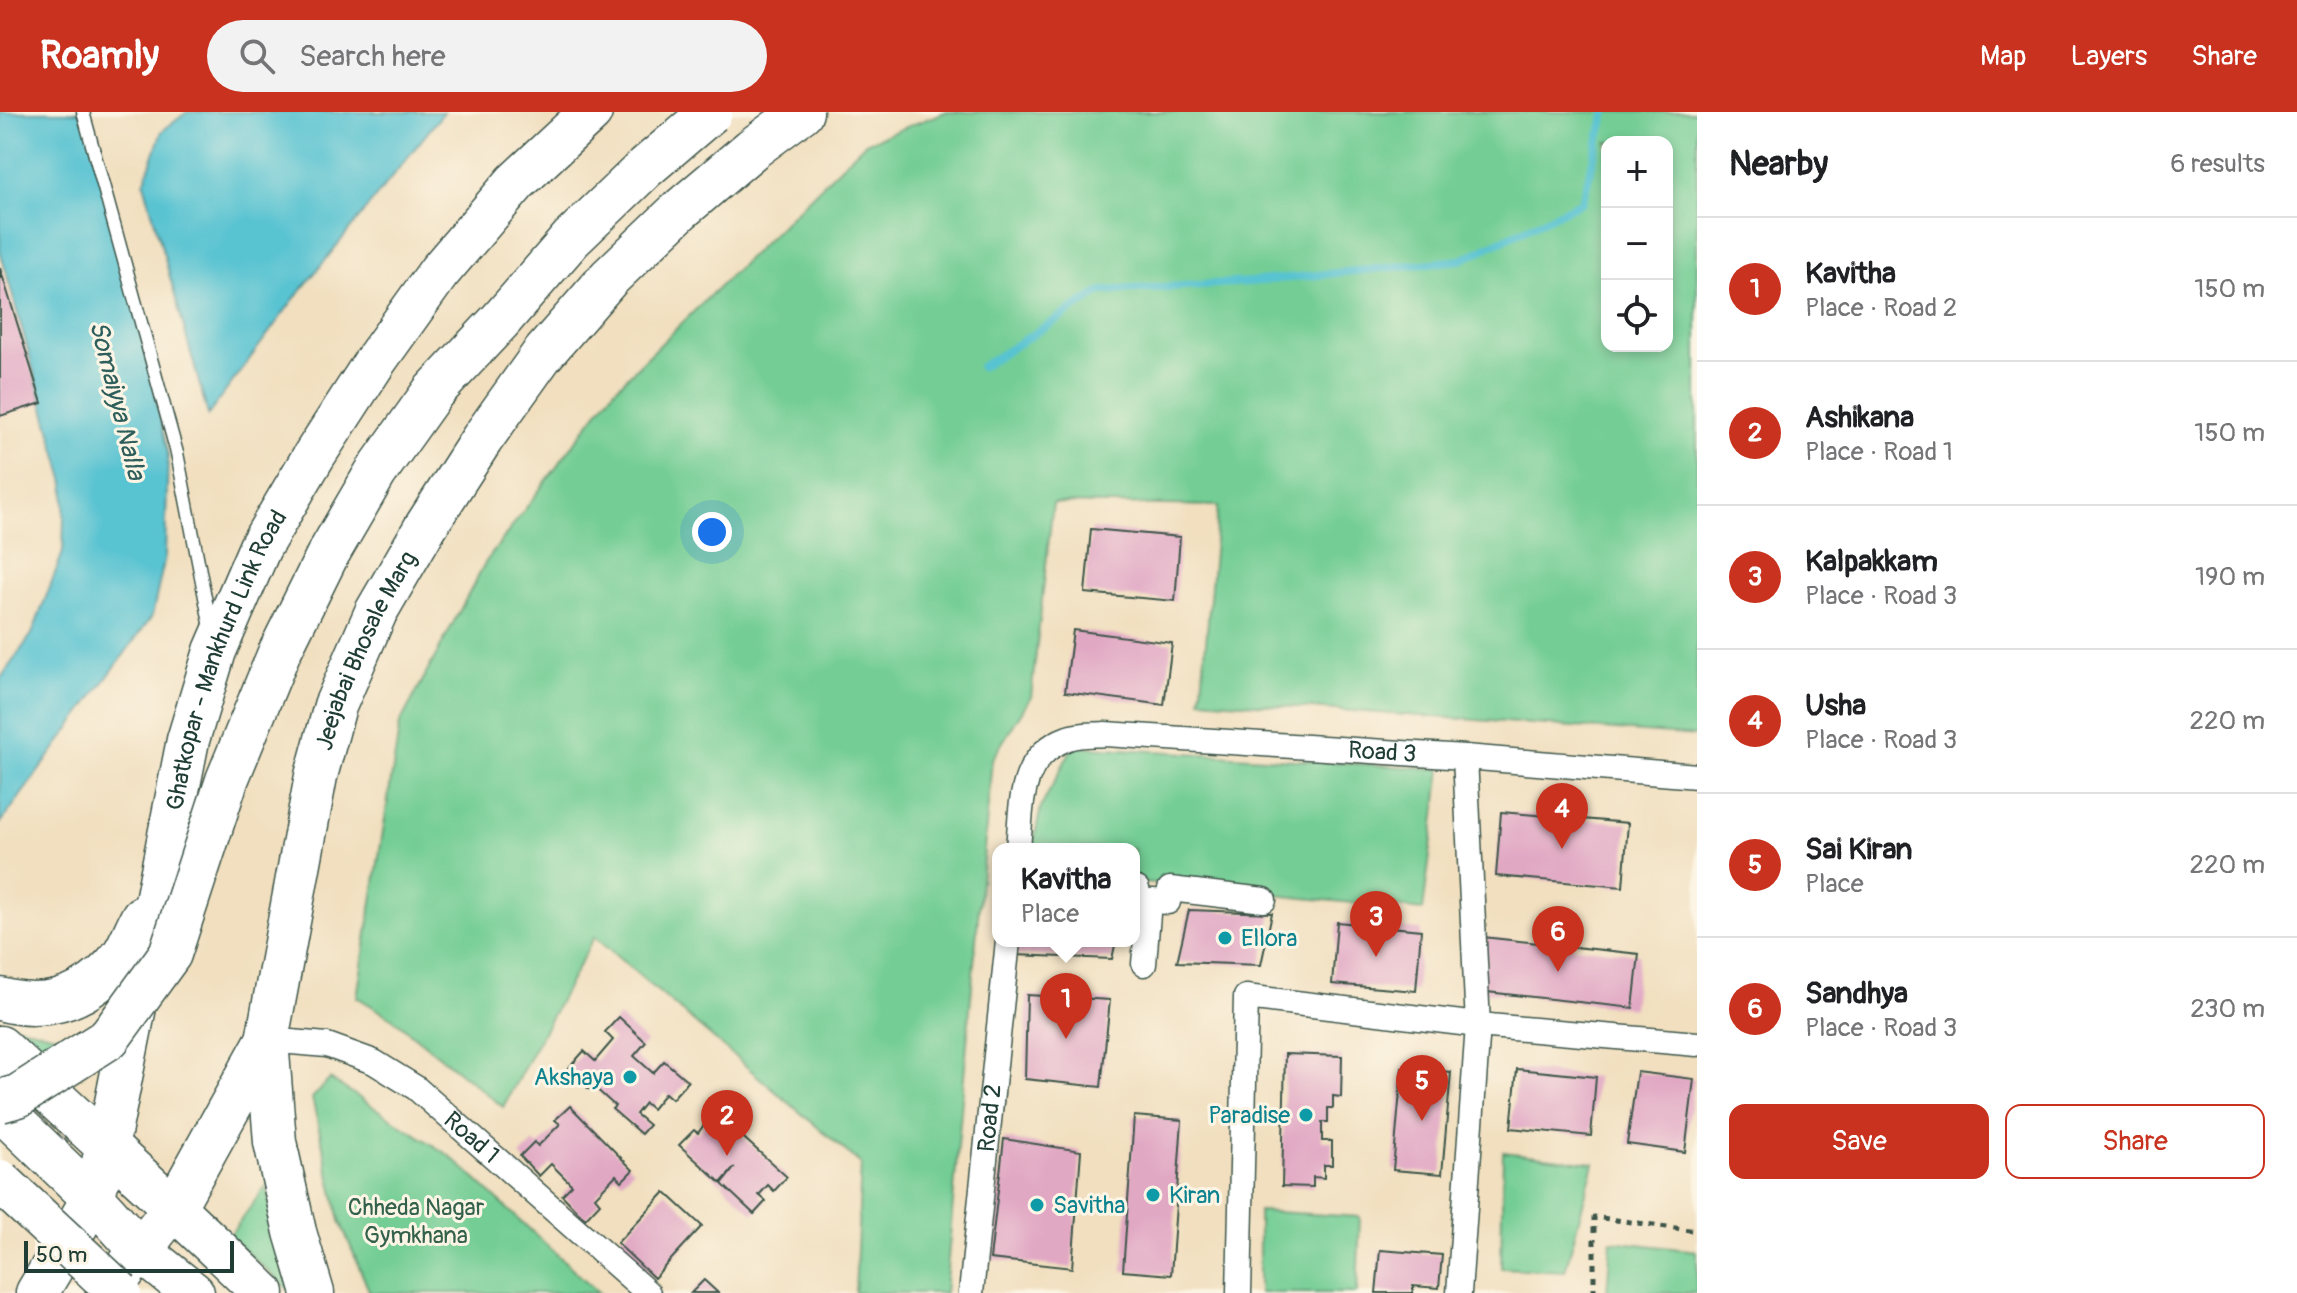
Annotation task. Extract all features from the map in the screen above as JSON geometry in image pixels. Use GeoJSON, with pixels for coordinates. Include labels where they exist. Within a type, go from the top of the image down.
{"type":"FeatureCollection","features":[{"type":"Feature","properties":{"kind":"highway","name":"Ghatkopar - Mankhurd Link Road"},"geometry":{"type":"LineString","coordinates":[[37,1293],[93,1198],[107,1148],[188,740],[215,651],[260,547],[376,360],[439,272],[516,182],[591,112]]}},
{"type":"Feature","properties":{"kind":"highway"},"geometry":{"type":"LineString","coordinates":[[0,1101],[18,1096],[109,1038],[170,954],[227,780],[279,653],[327,556],[376,472],[433,392],[571,239],[645,168],[711,112]]}},
{"type":"Feature","properties":{"kind":"highway","name":"Jeejabai Bhosale Marg"},"geometry":{"type":"LineString","coordinates":[[107,1293],[175,1206],[267,1040],[316,776],[335,706],[383,600],[482,439],[542,355],[609,278],[740,159],[802,112]]}},
{"type":"Feature","properties":{"kind":"highway"},"geometry":{"type":"LineString","coordinates":[[0,999],[41,1005],[69,999],[101,978],[123,954],[161,877]]}},
{"type":"Feature","properties":{"kind":"highway"},"geometry":{"type":"LineString","coordinates":[[267,1040],[275,1142],[295,1232],[313,1293]]}},
{"type":"Feature","properties":{"kind":"highway"},"geometry":{"type":"LineString","coordinates":[[0,1047],[107,1148],[175,1206],[263,1293]]}},
{"type":"Feature","properties":{"kind":"highway"},"geometry":{"type":"LineString","coordinates":[[0,1109],[93,1198],[141,1251],[193,1293]]}},
{"type":"Feature","properties":{"kind":"highway"},"geometry":{"type":"LineString","coordinates":[[0,1181],[120,1293]]}},
{"type":"Feature","properties":{"kind":"street","name":"Road 3"},"geometry":{"type":"LineString","coordinates":[[1019,843],[1025,778],[1042,754],[1069,737],[1105,734],[1465,757],[1697,776]]}},
{"type":"Feature","properties":{"kind":"street"},"geometry":{"type":"LineString","coordinates":[[1459,1293],[1478,1025],[1465,757]]}},
{"type":"Feature","properties":{"kind":"street"},"geometry":{"type":"LineString","coordinates":[[1144,964],[1142,895],[1168,902],[1170,889],[1264,900]]}},
{"type":"Feature","properties":{"kind":"street","name":"Road 2"},"geometry":{"type":"LineString","coordinates":[[971,1293],[1007,947]]}},
{"type":"Feature","properties":{"kind":"street"},"geometry":{"type":"LineString","coordinates":[[1239,1293],[1246,997],[1478,1025],[1697,1044]]}},
{"type":"Feature","properties":{"kind":"street","name":"Road 1"},"geometry":{"type":"LineString","coordinates":[[267,1040],[327,1045],[374,1062],[416,1088],[648,1293]]}},
{"type":"Feature","properties":{"kind":"lane"},"geometry":{"type":"LineString","coordinates":[[87,115],[177,453],[215,651]]}},
{"type":"Feature","properties":{"kind":"path"},"geometry":{"type":"LineString","coordinates":[[1594,1293],[1594,1217],[1697,1231]]}},
{"type":"Feature","properties":{"kind":"green space"},"geometry":{"type":"Polygon","coordinates":[[[945,112],[1697,112],[1697,736],[1201,700],[1218,506],[1053,503],[1031,697],[992,759],[945,1293],[855,1293],[861,1164],[594,937],[503,1107],[393,1019],[357,997],[400,723],[485,563],[614,390],[865,143],[945,112]]]}},
{"type":"Feature","properties":{"kind":"green space"},"geometry":{"type":"Polygon","coordinates":[[[1073,746],[1441,769],[1423,910],[1140,882],[1140,843],[1033,843],[1041,807],[1073,746]]]}},
{"type":"Feature","properties":{"kind":"green space"},"geometry":{"type":"Polygon","coordinates":[[[0,1022],[77,1040],[64,1078],[0,1027],[0,1022]]]}},
{"type":"Feature","properties":{"kind":"green space","name":"Chheda Nagar Gymkhana"},"geometry":{"type":"Polygon","coordinates":[[[330,1079],[450,1156],[599,1293],[370,1293],[340,1221],[312,1098],[330,1079]]]}},
{"type":"Feature","properties":{"kind":"green space"},"geometry":{"type":"Polygon","coordinates":[[[1503,1152],[1594,1163],[1565,1271],[1501,1268],[1503,1152]]]}},
{"type":"Feature","properties":{"kind":"green space"},"geometry":{"type":"Polygon","coordinates":[[[266,1186],[292,1293],[229,1236],[266,1186]]]}},
{"type":"Feature","properties":{"kind":"green space"},"geometry":{"type":"Polygon","coordinates":[[[1259,1211],[1360,1217],[1357,1293],[1259,1293],[1259,1211]]]}},
{"type":"Feature","properties":{"kind":"green space"},"geometry":{"type":"Polygon","coordinates":[[[1611,1241],[1697,1251],[1697,1293],[1607,1293],[1611,1241]]]}},
{"type":"Feature","properties":{"kind":"water","name":"Somaiyya Nalla"},"geometry":{"type":"Polygon","coordinates":[[[0,112],[83,112],[145,347],[168,454],[165,557],[152,616],[0,824],[0,679],[32,634],[63,552],[65,483],[0,250],[0,112]]]}},
{"type":"Feature","properties":{"kind":"water"},"geometry":{"type":"Polygon","coordinates":[[[187,112],[444,112],[294,299],[208,415],[144,183],[162,131],[187,112]]]}},
{"type":"Feature","properties":{"kind":"building"},"geometry":{"type":"Polygon","coordinates":[[[0,268],[42,403],[0,416],[0,268]]]}},
{"type":"Feature","properties":{"kind":"building"},"geometry":{"type":"Polygon","coordinates":[[[1091,529],[1180,537],[1175,601],[1085,593],[1091,529]]]}},
{"type":"Feature","properties":{"kind":"building"},"geometry":{"type":"Polygon","coordinates":[[[1073,630],[1172,643],[1164,705],[1065,692],[1073,630]]]}},
{"type":"Feature","properties":{"kind":"building"},"geometry":{"type":"Polygon","coordinates":[[[1501,812],[1628,823],[1623,887],[1496,876],[1501,812]]]}},
{"type":"Feature","properties":{"kind":"building","name":"Ellora"},"geometry":{"type":"Polygon","coordinates":[[[1189,910],[1272,913],[1261,965],[1177,962],[1189,910]]]}},
{"type":"Feature","properties":{"kind":"building"},"geometry":{"type":"Polygon","coordinates":[[[1337,922],[1421,930],[1416,991],[1332,984],[1337,922]]]}},
{"type":"Feature","properties":{"kind":"building"},"geometry":{"type":"Polygon","coordinates":[[[1483,937],[1639,954],[1633,1008],[1478,991],[1483,937]]]}},
{"type":"Feature","properties":{"kind":"building"},"geometry":{"type":"Polygon","coordinates":[[[1016,947],[1115,947],[1112,959],[1015,955],[1016,947]]]}},
{"type":"Feature","properties":{"kind":"building"},"geometry":{"type":"Polygon","coordinates":[[[1027,995],[1110,1000],[1101,1087],[1025,1079],[1027,995]]]}},
{"type":"Feature","properties":{"kind":"building","name":"Akshaya"},"geometry":{"type":"Polygon","coordinates":[[[619,1017],[646,1042],[634,1056],[653,1073],[664,1061],[688,1081],[672,1099],[665,1093],[652,1109],[645,1103],[636,1114],[649,1125],[641,1134],[612,1109],[615,1106],[592,1085],[589,1089],[568,1069],[584,1051],[595,1061],[613,1040],[605,1032],[619,1017]]]}},
{"type":"Feature","properties":{"kind":"building","name":"Paradise"},"geometry":{"type":"Polygon","coordinates":[[[1285,1054],[1342,1056],[1341,1097],[1333,1096],[1333,1108],[1328,1108],[1328,1122],[1322,1122],[1322,1141],[1332,1141],[1332,1165],[1324,1165],[1324,1178],[1313,1177],[1313,1187],[1282,1186],[1285,1054]]]}},
{"type":"Feature","properties":{"kind":"building"},"geometry":{"type":"Polygon","coordinates":[[[1402,1068],[1451,1072],[1442,1174],[1393,1170],[1402,1068]]]}},
{"type":"Feature","properties":{"kind":"building"},"geometry":{"type":"Polygon","coordinates":[[[1517,1069],[1596,1077],[1591,1136],[1511,1128],[1517,1069]]]}},
{"type":"Feature","properties":{"kind":"building"},"geometry":{"type":"Polygon","coordinates":[[[1637,1072],[1694,1079],[1685,1152],[1627,1144],[1637,1072]]]}},
{"type":"Feature","properties":{"kind":"building","name":"Akshaya"},"geometry":{"type":"Polygon","coordinates":[[[570,1106],[633,1170],[622,1181],[616,1175],[595,1197],[600,1203],[585,1219],[562,1195],[572,1185],[551,1164],[539,1176],[520,1156],[534,1142],[538,1146],[560,1124],[555,1120],[570,1106]]]}},
{"type":"Feature","properties":{"kind":"building"},"geometry":{"type":"Polygon","coordinates":[[[714,1111],[787,1177],[774,1191],[768,1185],[759,1195],[766,1201],[754,1214],[722,1184],[735,1167],[721,1183],[679,1145],[694,1130],[698,1133],[714,1111]]]}},
{"type":"Feature","properties":{"kind":"building","name":"Kiran"},"geometry":{"type":"Polygon","coordinates":[[[1134,1116],[1182,1120],[1171,1275],[1123,1271],[1134,1116]]]}},
{"type":"Feature","properties":{"kind":"building","name":"Savitha"},"geometry":{"type":"Polygon","coordinates":[[[1004,1139],[1081,1151],[1072,1268],[990,1259],[1004,1139]]]}},
{"type":"Feature","properties":{"kind":"building"},"geometry":{"type":"Polygon","coordinates":[[[665,1192],[702,1226],[654,1278],[617,1243],[665,1192]]]}},
{"type":"Feature","properties":{"kind":"building"},"geometry":{"type":"Polygon","coordinates":[[[1380,1250],[1442,1255],[1439,1288],[1413,1286],[1413,1293],[1376,1293],[1380,1250]]]}},
{"type":"Feature","properties":{"kind":"building"},"geometry":{"type":"Polygon","coordinates":[[[704,1280],[718,1293],[691,1293],[704,1280]]]}},
{"type":"Feature","properties":{"kind":"waterway"},"geometry":{"type":"LineString","coordinates":[[981,367],[1102,291],[1250,282],[1461,260],[1582,202],[1606,112]]}},
{"type":"Feature","properties":{"kind":"place","name":"Usha"},"geometry":{"type":"Point","coordinates":[1562,849]}},
{"type":"Feature","properties":{"kind":"place","name":"Ellora"},"geometry":{"type":"Point","coordinates":[1225,938]}},
{"type":"Feature","properties":{"kind":"place","name":"Kalpakkam"},"geometry":{"type":"Point","coordinates":[1376,957]}},
{"type":"Feature","properties":{"kind":"place","name":"Sandhya"},"geometry":{"type":"Point","coordinates":[1558,972]}},
{"type":"Feature","properties":{"kind":"place","name":"Kavitha"},"geometry":{"type":"Point","coordinates":[1066,1039]}},
{"type":"Feature","properties":{"kind":"place","name":"Akshaya"},"geometry":{"type":"Point","coordinates":[630,1077]}},
{"type":"Feature","properties":{"kind":"place","name":"Paradise"},"geometry":{"type":"Point","coordinates":[1306,1115]}},
{"type":"Feature","properties":{"kind":"place","name":"Sai Kiran"},"geometry":{"type":"Point","coordinates":[1422,1121]}},
{"type":"Feature","properties":{"kind":"place","name":"Ashikana"},"geometry":{"type":"Point","coordinates":[727,1156]}},
{"type":"Feature","properties":{"kind":"place","name":"Kiran"},"geometry":{"type":"Point","coordinates":[1153,1195]}},
{"type":"Feature","properties":{"kind":"place","name":"Savitha"},"geometry":{"type":"Point","coordinates":[1037,1205]}}]}
